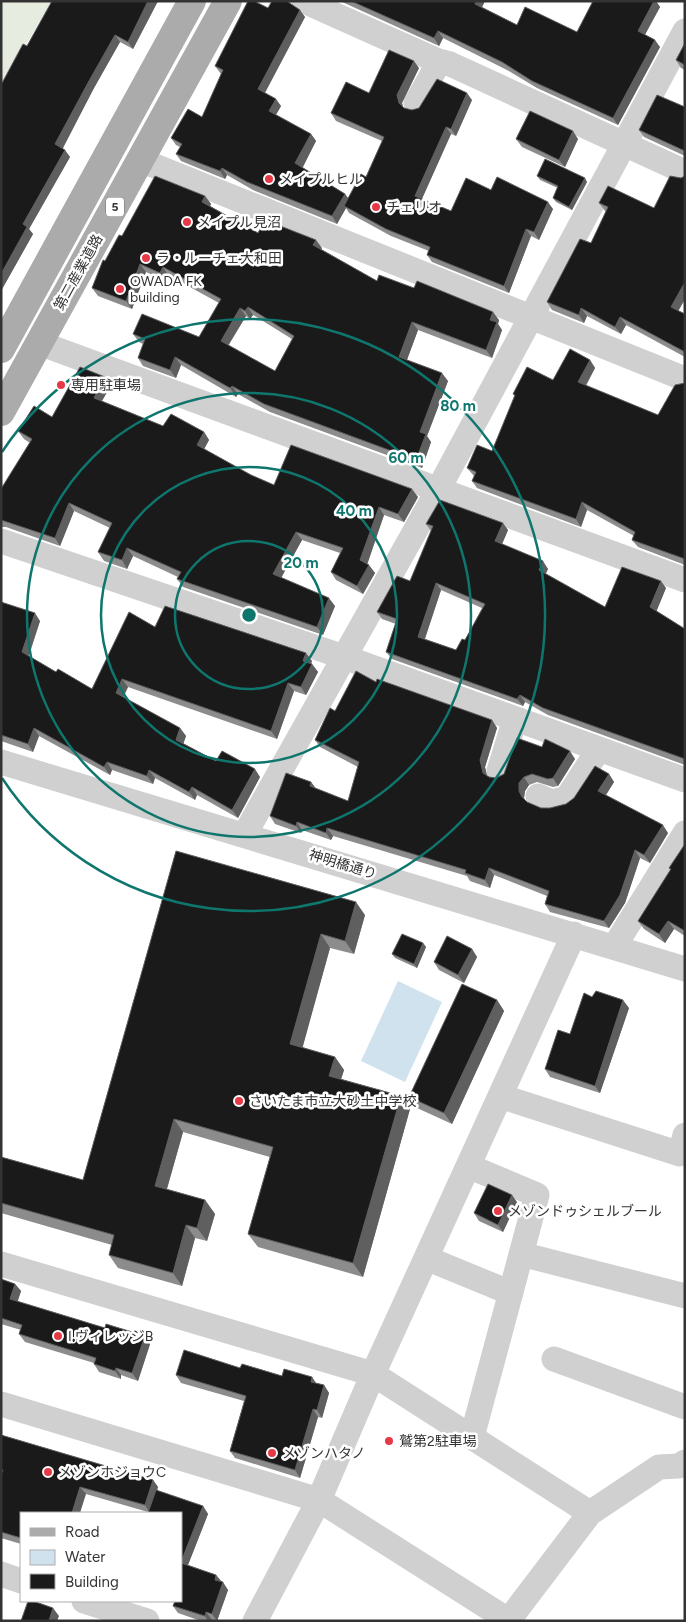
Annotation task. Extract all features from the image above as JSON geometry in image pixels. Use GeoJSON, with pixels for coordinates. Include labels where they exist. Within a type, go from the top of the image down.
{"type":"FeatureCollection","features":[{"type":"Feature","properties":{"kind":"main road","name":"5"},"geometry":{"type":"LineString","coordinates":[[1,349],[192,1]]}},
{"type":"Feature","properties":{"kind":"main road","name":"第二産業道路"},"geometry":{"type":"LineString","coordinates":[[1,412],[228,1]]}},
{"type":"Feature","properties":{"kind":"street"},"geometry":{"type":"LineString","coordinates":[[304,1],[331,7],[439,62],[450,64],[685,172]]}},
{"type":"Feature","properties":{"kind":"street"},"geometry":{"type":"LineString","coordinates":[[245,834],[438,490],[685,31]]}},
{"type":"Feature","properties":{"kind":"street"},"geometry":{"type":"LineString","coordinates":[[416,103],[439,62]]}},
{"type":"Feature","properties":{"kind":"street"},"geometry":{"type":"LineString","coordinates":[[140,160],[685,379]]}},
{"type":"Feature","properties":{"kind":"street"},"geometry":{"type":"LineString","coordinates":[[39,343],[685,580]]}},
{"type":"Feature","properties":{"kind":"street"},"geometry":{"type":"LineString","coordinates":[[1,541],[344,656],[685,780]]}},
{"type":"Feature","properties":{"kind":"street"},"geometry":{"type":"LineString","coordinates":[[499,771],[515,719]]}},
{"type":"Feature","properties":{"kind":"street"},"geometry":{"type":"LineString","coordinates":[[538,796],[552,802],[567,798],[599,749]]}},
{"type":"Feature","properties":{"kind":"street","name":"神明橋通り"},"geometry":{"type":"LineString","coordinates":[[1,762],[245,834],[685,969]]}},
{"type":"Feature","properties":{"kind":"street"},"geometry":{"type":"LineString","coordinates":[[614,947],[685,833]]}},
{"type":"Feature","properties":{"kind":"street"},"geometry":{"type":"LineString","coordinates":[[255,1621],[319,1500],[373,1374],[574,934]]}},
{"type":"Feature","properties":{"kind":"street"},"geometry":{"type":"LineString","coordinates":[[500,1096],[680,1154],[685,1135]]}},
{"type":"Feature","properties":{"kind":"street"},"geometry":{"type":"LineString","coordinates":[[468,1166],[537,1195],[472,1437]]}},
{"type":"Feature","properties":{"kind":"street"},"geometry":{"type":"LineString","coordinates":[[521,1254],[685,1296]]}},
{"type":"Feature","properties":{"kind":"street"},"geometry":{"type":"LineString","coordinates":[[426,1258],[511,1293]]}},
{"type":"Feature","properties":{"kind":"street"},"geometry":{"type":"LineString","coordinates":[[1,1264],[373,1374],[590,1513]]}},
{"type":"Feature","properties":{"kind":"street"},"geometry":{"type":"LineString","coordinates":[[554,1359],[685,1408]]}},
{"type":"Feature","properties":{"kind":"street"},"geometry":{"type":"LineString","coordinates":[[1,1404],[319,1500],[508,1620],[590,1513],[659,1468],[679,1466],[685,1462]]}},
{"type":"Feature","properties":{"kind":"street"},"geometry":{"type":"LineString","coordinates":[[1,1574],[20,1581]]}},
{"type":"Feature","properties":{"kind":"street"},"geometry":{"type":"LineString","coordinates":[[87,1602],[147,1621]]}},
{"type":"Feature","properties":{"kind":"shaded area"},"geometry":{"type":"Polygon","coordinates":[[[1,1],[52,1],[1,87],[1,1]]]}},
{"type":"Feature","properties":{"kind":"water"},"geometry":{"type":"Polygon","coordinates":[[[398,981],[442,1002],[405,1082],[361,1061],[398,981]]]}},
{"type":"Feature","properties":{"kind":"building"},"geometry":{"type":"Polygon","coordinates":[[[52,1],[148,1],[128,42],[115,35],[55,144],[65,150],[23,224],[27,227],[1,274],[1,85],[23,44],[27,46],[52,1]]]}},
{"type":"Feature","properties":{"kind":"building"},"geometry":{"type":"Polygon","coordinates":[[[248,1],[254,1],[268,8],[272,1],[287,1],[300,10],[258,89],[276,99],[269,111],[311,134],[295,163],[345,194],[332,216],[247,182],[222,168],[220,171],[176,154],[182,144],[171,138],[188,109],[202,117],[223,70],[215,66],[248,1]]]}},
{"type":"Feature","properties":{"kind":"building"},"geometry":{"type":"Polygon","coordinates":[[[351,1],[476,1],[475,4],[517,25],[525,7],[577,32],[593,1],[654,1],[638,31],[655,40],[613,118],[532,81],[502,62],[438,31],[434,38],[351,1]]]}},
{"type":"Feature","properties":{"kind":"building"},"geometry":{"type":"Polygon","coordinates":[[[685,43],[685,65],[676,60],[685,43]]]}},
{"type":"Feature","properties":{"kind":"building"},"geometry":{"type":"Polygon","coordinates":[[[389,50],[414,61],[397,95],[399,103],[404,108],[412,110],[419,108],[437,79],[467,93],[451,129],[446,127],[415,196],[451,211],[466,178],[491,190],[497,177],[548,202],[534,232],[526,229],[504,286],[427,255],[430,247],[386,229],[344,206],[361,174],[366,177],[384,137],[331,113],[346,82],[369,93],[389,50]]]}},
{"type":"Feature","properties":{"kind":"building"},"geometry":{"type":"Polygon","coordinates":[[[657,95],[685,107],[685,151],[639,130],[657,95]]]}},
{"type":"Feature","properties":{"kind":"building"},"geometry":{"type":"Polygon","coordinates":[[[530,111],[573,131],[559,160],[516,139],[530,111]]]}},
{"type":"Feature","properties":{"kind":"building"},"geometry":{"type":"Polygon","coordinates":[[[545,159],[585,178],[569,207],[553,198],[558,186],[537,176],[545,159]]]}},
{"type":"Feature","properties":{"kind":"building"},"geometry":{"type":"Polygon","coordinates":[[[155,176],[205,196],[202,202],[258,233],[265,220],[316,240],[313,245],[377,281],[379,275],[414,288],[417,281],[493,312],[490,320],[497,322],[486,350],[412,322],[399,357],[442,373],[420,432],[426,434],[416,460],[264,404],[232,386],[230,388],[175,357],[170,370],[138,358],[145,339],[133,334],[142,314],[199,337],[221,299],[163,267],[160,273],[140,264],[126,301],[92,288],[103,260],[105,261],[119,235],[122,236],[155,176]],[[248,307],[245,311],[240,308],[221,341],[275,371],[294,336],[248,307]]]}},
{"type":"Feature","properties":{"kind":"building"},"geometry":{"type":"Polygon","coordinates":[[[670,176],[681,178],[685,176],[685,282],[671,307],[685,314],[685,352],[620,317],[615,327],[581,308],[579,315],[547,302],[580,239],[591,243],[608,207],[599,203],[608,186],[654,208],[670,176]]]}},
{"type":"Feature","properties":{"kind":"building"},"geometry":{"type":"Polygon","coordinates":[[[570,349],[590,360],[578,382],[658,415],[675,385],[685,383],[685,559],[632,540],[635,532],[582,502],[576,519],[472,481],[476,472],[467,468],[477,445],[492,451],[515,395],[513,394],[527,367],[553,380],[570,349]]]}},
{"type":"Feature","properties":{"kind":"building"},"geometry":{"type":"Polygon","coordinates":[[[80,367],[105,377],[94,398],[163,426],[171,414],[204,432],[197,445],[251,475],[274,485],[291,445],[412,489],[398,514],[379,507],[360,560],[369,565],[357,586],[331,572],[343,548],[296,532],[273,574],[329,598],[317,627],[177,579],[181,572],[127,548],[122,560],[98,552],[112,523],[69,503],[55,538],[1,520],[1,489],[32,439],[18,431],[34,406],[52,417],[80,367]]]}},
{"type":"Feature","properties":{"kind":"building"},"geometry":{"type":"Polygon","coordinates":[[[440,500],[503,523],[495,541],[543,561],[539,570],[605,607],[622,567],[661,581],[650,607],[685,629],[685,759],[543,708],[520,695],[517,699],[386,652],[397,619],[377,612],[397,576],[410,581],[433,526],[426,524],[440,500]],[[436,583],[418,637],[456,650],[462,639],[465,640],[485,604],[436,583]]]}},
{"type":"Feature","properties":{"kind":"building"},"geometry":{"type":"Polygon","coordinates":[[[1,602],[35,613],[22,652],[56,672],[58,669],[92,689],[129,612],[155,627],[165,606],[306,653],[303,661],[312,664],[301,687],[288,683],[271,731],[122,679],[116,693],[180,728],[176,740],[216,761],[222,751],[255,769],[232,810],[192,787],[189,792],[149,770],[147,776],[107,762],[104,767],[34,728],[28,744],[1,735],[1,602]]]}},
{"type":"Feature","properties":{"kind":"building"},"geometry":{"type":"Polygon","coordinates":[[[356,671],[376,682],[377,679],[492,720],[480,760],[483,773],[489,777],[496,778],[504,774],[517,738],[542,747],[545,739],[570,751],[553,778],[548,779],[532,774],[524,777],[519,783],[519,791],[527,802],[541,808],[566,804],[574,798],[595,766],[609,774],[598,791],[663,825],[644,855],[635,850],[620,895],[604,921],[545,904],[549,891],[489,868],[485,880],[465,873],[466,870],[327,828],[326,833],[297,822],[296,826],[270,816],[286,773],[311,782],[310,786],[348,801],[359,762],[315,740],[330,708],[335,711],[356,671]]]}},
{"type":"Feature","properties":{"kind":"building"},"geometry":{"type":"Polygon","coordinates":[[[685,844],[685,931],[668,921],[659,934],[638,921],[685,844]]]}},
{"type":"Feature","properties":{"kind":"building"},"geometry":{"type":"Polygon","coordinates":[[[176,851],[356,902],[345,941],[321,934],[290,1044],[335,1057],[329,1076],[401,1096],[353,1263],[248,1234],[273,1147],[174,1119],[155,1186],[205,1200],[197,1228],[186,1225],[173,1273],[109,1255],[114,1235],[1,1203],[1,1157],[83,1180],[176,851]]]}},
{"type":"Feature","properties":{"kind":"building"},"geometry":{"type":"Polygon","coordinates":[[[402,934],[423,943],[414,964],[392,954],[402,934]]]}},
{"type":"Feature","properties":{"kind":"building"},"geometry":{"type":"Polygon","coordinates":[[[447,936],[472,949],[458,975],[434,962],[447,936]]]}},
{"type":"Feature","properties":{"kind":"building"},"geometry":{"type":"Polygon","coordinates":[[[462,984],[497,1000],[444,1113],[409,1097],[462,984]]]}},
{"type":"Feature","properties":{"kind":"building"},"geometry":{"type":"Polygon","coordinates":[[[596,991],[623,1000],[595,1086],[545,1069],[558,1030],[570,1034],[584,993],[592,997],[596,991]]]}},
{"type":"Feature","properties":{"kind":"building","name":"メゾンドゥシェルブール"},"geometry":{"type":"Polygon","coordinates":[[[488,1184],[512,1195],[498,1225],[474,1213],[488,1184]]]}},
{"type":"Feature","properties":{"kind":"building"},"geometry":{"type":"Polygon","coordinates":[[[1,1279],[15,1284],[10,1299],[105,1328],[106,1324],[145,1336],[132,1373],[116,1368],[115,1371],[94,1364],[96,1358],[19,1334],[22,1325],[1,1318],[1,1279]]]}},
{"type":"Feature","properties":{"kind":"building"},"geometry":{"type":"Polygon","coordinates":[[[184,1350],[240,1368],[242,1364],[282,1376],[284,1369],[312,1377],[311,1382],[324,1385],[317,1410],[313,1409],[295,1470],[230,1451],[246,1396],[176,1375],[184,1350]]]}},
{"type":"Feature","properties":{"kind":"building"},"geometry":{"type":"Polygon","coordinates":[[[1,1435],[153,1480],[145,1505],[80,1487],[72,1512],[20,1512],[20,1538],[1,1532],[1,1475],[3,1470],[1,1470],[1,1435]]]}},
{"type":"Feature","properties":{"kind":"building"},"geometry":{"type":"Polygon","coordinates":[[[156,1490],[203,1506],[182,1559],[182,1512],[148,1512],[156,1490]]]}},
{"type":"Feature","properties":{"kind":"building"},"geometry":{"type":"Polygon","coordinates":[[[182,1563],[216,1575],[215,1580],[223,1582],[212,1614],[206,1612],[205,1616],[173,1606],[175,1602],[182,1602],[182,1563]]]}},
{"type":"Feature","properties":{"kind":"building"},"geometry":{"type":"Polygon","coordinates":[[[28,1602],[36,1602],[53,1608],[49,1621],[21,1621],[28,1602]]]}},
{"type":"Feature","properties":{"kind":"place","name":"メイプルヒル"},"geometry":{"type":"Point","coordinates":[269,179]}},
{"type":"Feature","properties":{"kind":"place","name":"チェリオ"},"geometry":{"type":"Point","coordinates":[376,207]}},
{"type":"Feature","properties":{"kind":"place","name":"メイプル見沼"},"geometry":{"type":"Point","coordinates":[187,222]}},
{"type":"Feature","properties":{"kind":"place","name":"ラ・ルーチェ大和田"},"geometry":{"type":"Point","coordinates":[146,258]}},
{"type":"Feature","properties":{"kind":"place","name":"OWADA FK building"},"geometry":{"type":"Point","coordinates":[120,289]}},
{"type":"Feature","properties":{"kind":"place","name":"専用駐車場"},"geometry":{"type":"Point","coordinates":[61,385]}},
{"type":"Feature","properties":{"kind":"place","name":"さいたま市立大砂土中学校"},"geometry":{"type":"Point","coordinates":[239,1101]}},
{"type":"Feature","properties":{"kind":"place","name":"メゾンドゥシェルブール"},"geometry":{"type":"Point","coordinates":[498,1211]}},
{"type":"Feature","properties":{"kind":"place","name":"I.ヴィレッジB"},"geometry":{"type":"Point","coordinates":[58,1336]}},
{"type":"Feature","properties":{"kind":"place","name":"鷲第2駐車場"},"geometry":{"type":"Point","coordinates":[389,1441]}},
{"type":"Feature","properties":{"kind":"place","name":"メゾンハタノ"},"geometry":{"type":"Point","coordinates":[272,1453]}},
{"type":"Feature","properties":{"kind":"place","name":"メゾンホジョウC"},"geometry":{"type":"Point","coordinates":[48,1472]}}]}
